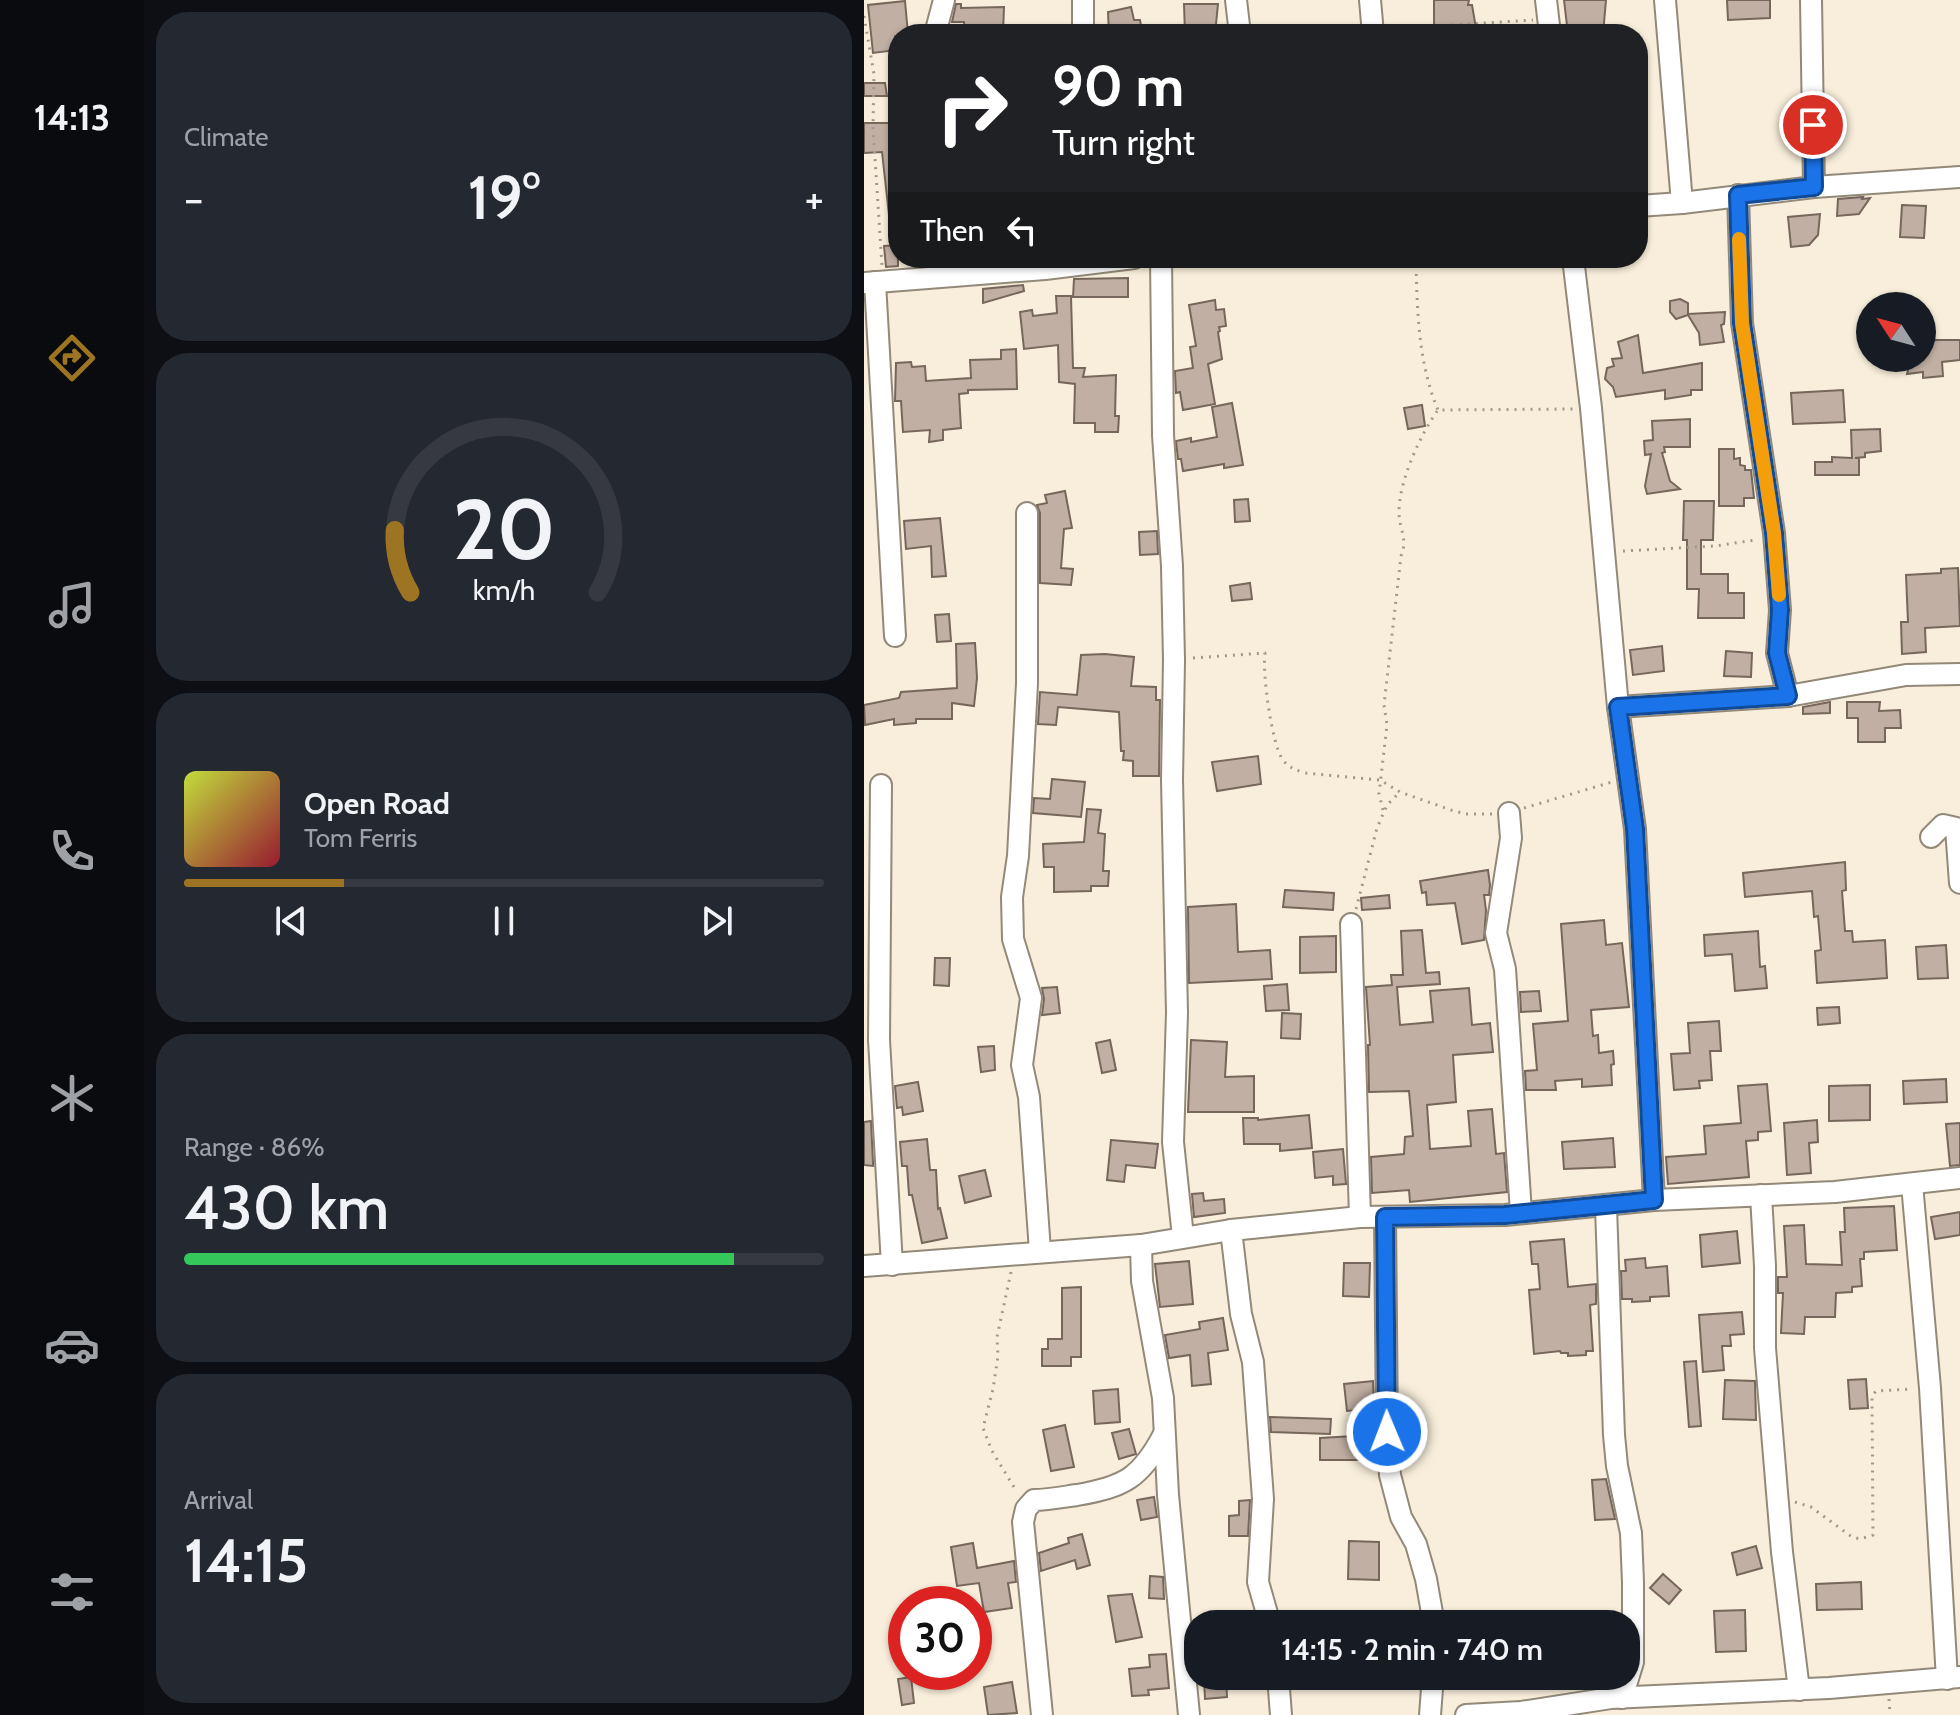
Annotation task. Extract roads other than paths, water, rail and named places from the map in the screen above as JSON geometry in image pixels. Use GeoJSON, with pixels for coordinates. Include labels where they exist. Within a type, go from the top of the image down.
{"type":"FeatureCollection","features":[{"type":"Feature","properties":{"kind":"street"},"geometry":{"type":"LineString","coordinates":[[938,24],[944,0]]}},
{"type":"Feature","properties":{"kind":"street"},"geometry":{"type":"LineString","coordinates":[[1083,0],[1083,24]]}},
{"type":"Feature","properties":{"kind":"street"},"geometry":{"type":"LineString","coordinates":[[1236,0],[1239,24]]}},
{"type":"Feature","properties":{"kind":"street"},"geometry":{"type":"LineString","coordinates":[[1370,0],[1372,24]]}},
{"type":"Feature","properties":{"kind":"street"},"geometry":{"type":"LineString","coordinates":[[1665,0],[1682,203]]}},
{"type":"Feature","properties":{"kind":"street"},"geometry":{"type":"LineString","coordinates":[[1811,0],[1814,187]]}},
{"type":"Feature","properties":{"kind":"street"},"geometry":{"type":"LineString","coordinates":[[1648,205],[1814,187],[1960,177]]}},
{"type":"Feature","properties":{"kind":"street"},"geometry":{"type":"LineString","coordinates":[[1738,195],[1742,323],[1774,533],[1780,610],[1777,653],[1788,696]]}},
{"type":"Feature","properties":{"kind":"street"},"geometry":{"type":"LineString","coordinates":[[895,636],[874,282],[961,268]]}},
{"type":"Feature","properties":{"kind":"street"},"geometry":{"type":"LineString","coordinates":[[1161,268],[1163,435],[1172,566],[1174,660],[1172,780],[1177,1013],[1173,1142],[1183,1237]]}},
{"type":"Feature","properties":{"kind":"street"},"geometry":{"type":"LineString","coordinates":[[1574,268],[1591,408],[1618,707],[1635,829],[1654,1200]]}},
{"type":"Feature","properties":{"kind":"street"},"geometry":{"type":"LineString","coordinates":[[1027,513],[1027,683],[1018,856],[1012,897],[1013,939],[1031,998],[1022,1065],[1029,1097],[1040,1251]]}},
{"type":"Feature","properties":{"kind":"street"},"geometry":{"type":"LineString","coordinates":[[1618,707],[1788,696],[1906,675],[1960,674]]}},
{"type":"Feature","properties":{"kind":"street"},"geometry":{"type":"LineString","coordinates":[[881,785],[879,1040],[892,1265]]}},
{"type":"Feature","properties":{"kind":"street"},"geometry":{"type":"LineString","coordinates":[[1509,813],[1511,838],[1496,933],[1505,969],[1521,1213]]}},
{"type":"Feature","properties":{"kind":"street"},"geometry":{"type":"LineString","coordinates":[[1931,837],[1943,825],[1956,828],[1960,883]]}},
{"type":"Feature","properties":{"kind":"street"},"geometry":{"type":"LineString","coordinates":[[1351,924],[1360,1217]]}},
{"type":"Feature","properties":{"kind":"street"},"geometry":{"type":"LineString","coordinates":[[864,1266],[1141,1245],[1231,1230],[1360,1217],[1521,1213],[1654,1200],[1835,1192],[1960,1178]]}},
{"type":"Feature","properties":{"kind":"street"},"geometry":{"type":"LineString","coordinates":[[1466,1715],[1521,1712],[1622,1698],[1799,1690],[1953,1678],[1912,1184]]}},
{"type":"Feature","properties":{"kind":"street"},"geometry":{"type":"LineString","coordinates":[[1761,1195],[1765,1348],[1784,1568],[1799,1690]]}},
{"type":"Feature","properties":{"kind":"street"},"geometry":{"type":"LineString","coordinates":[[1606,1207],[1614,1435],[1631,1533],[1633,1582],[1633,1662],[1622,1698]]}},
{"type":"Feature","properties":{"kind":"street"},"geometry":{"type":"LineString","coordinates":[[1385,1217],[1390,1475],[1401,1517],[1416,1544],[1432,1610]]}},
{"type":"Feature","properties":{"kind":"street"},"geometry":{"type":"LineString","coordinates":[[1231,1230],[1241,1314],[1254,1374],[1263,1499],[1258,1582],[1266,1610]]}},
{"type":"Feature","properties":{"kind":"street"},"geometry":{"type":"LineString","coordinates":[[1141,1245],[1142,1281],[1163,1398],[1189,1715]]}},
{"type":"Feature","properties":{"kind":"street"},"geometry":{"type":"LineString","coordinates":[[1042,1715],[1023,1522],[1026,1509],[1034,1500],[1111,1489],[1127,1481],[1152,1457],[1164,1434]]}},
{"type":"Feature","properties":{"kind":"street"},"geometry":{"type":"LineString","coordinates":[[1279,1690],[1281,1715]]}},
{"type":"Feature","properties":{"kind":"street"},"geometry":{"type":"LineString","coordinates":[[1430,1715],[1432,1690]]}}]}
